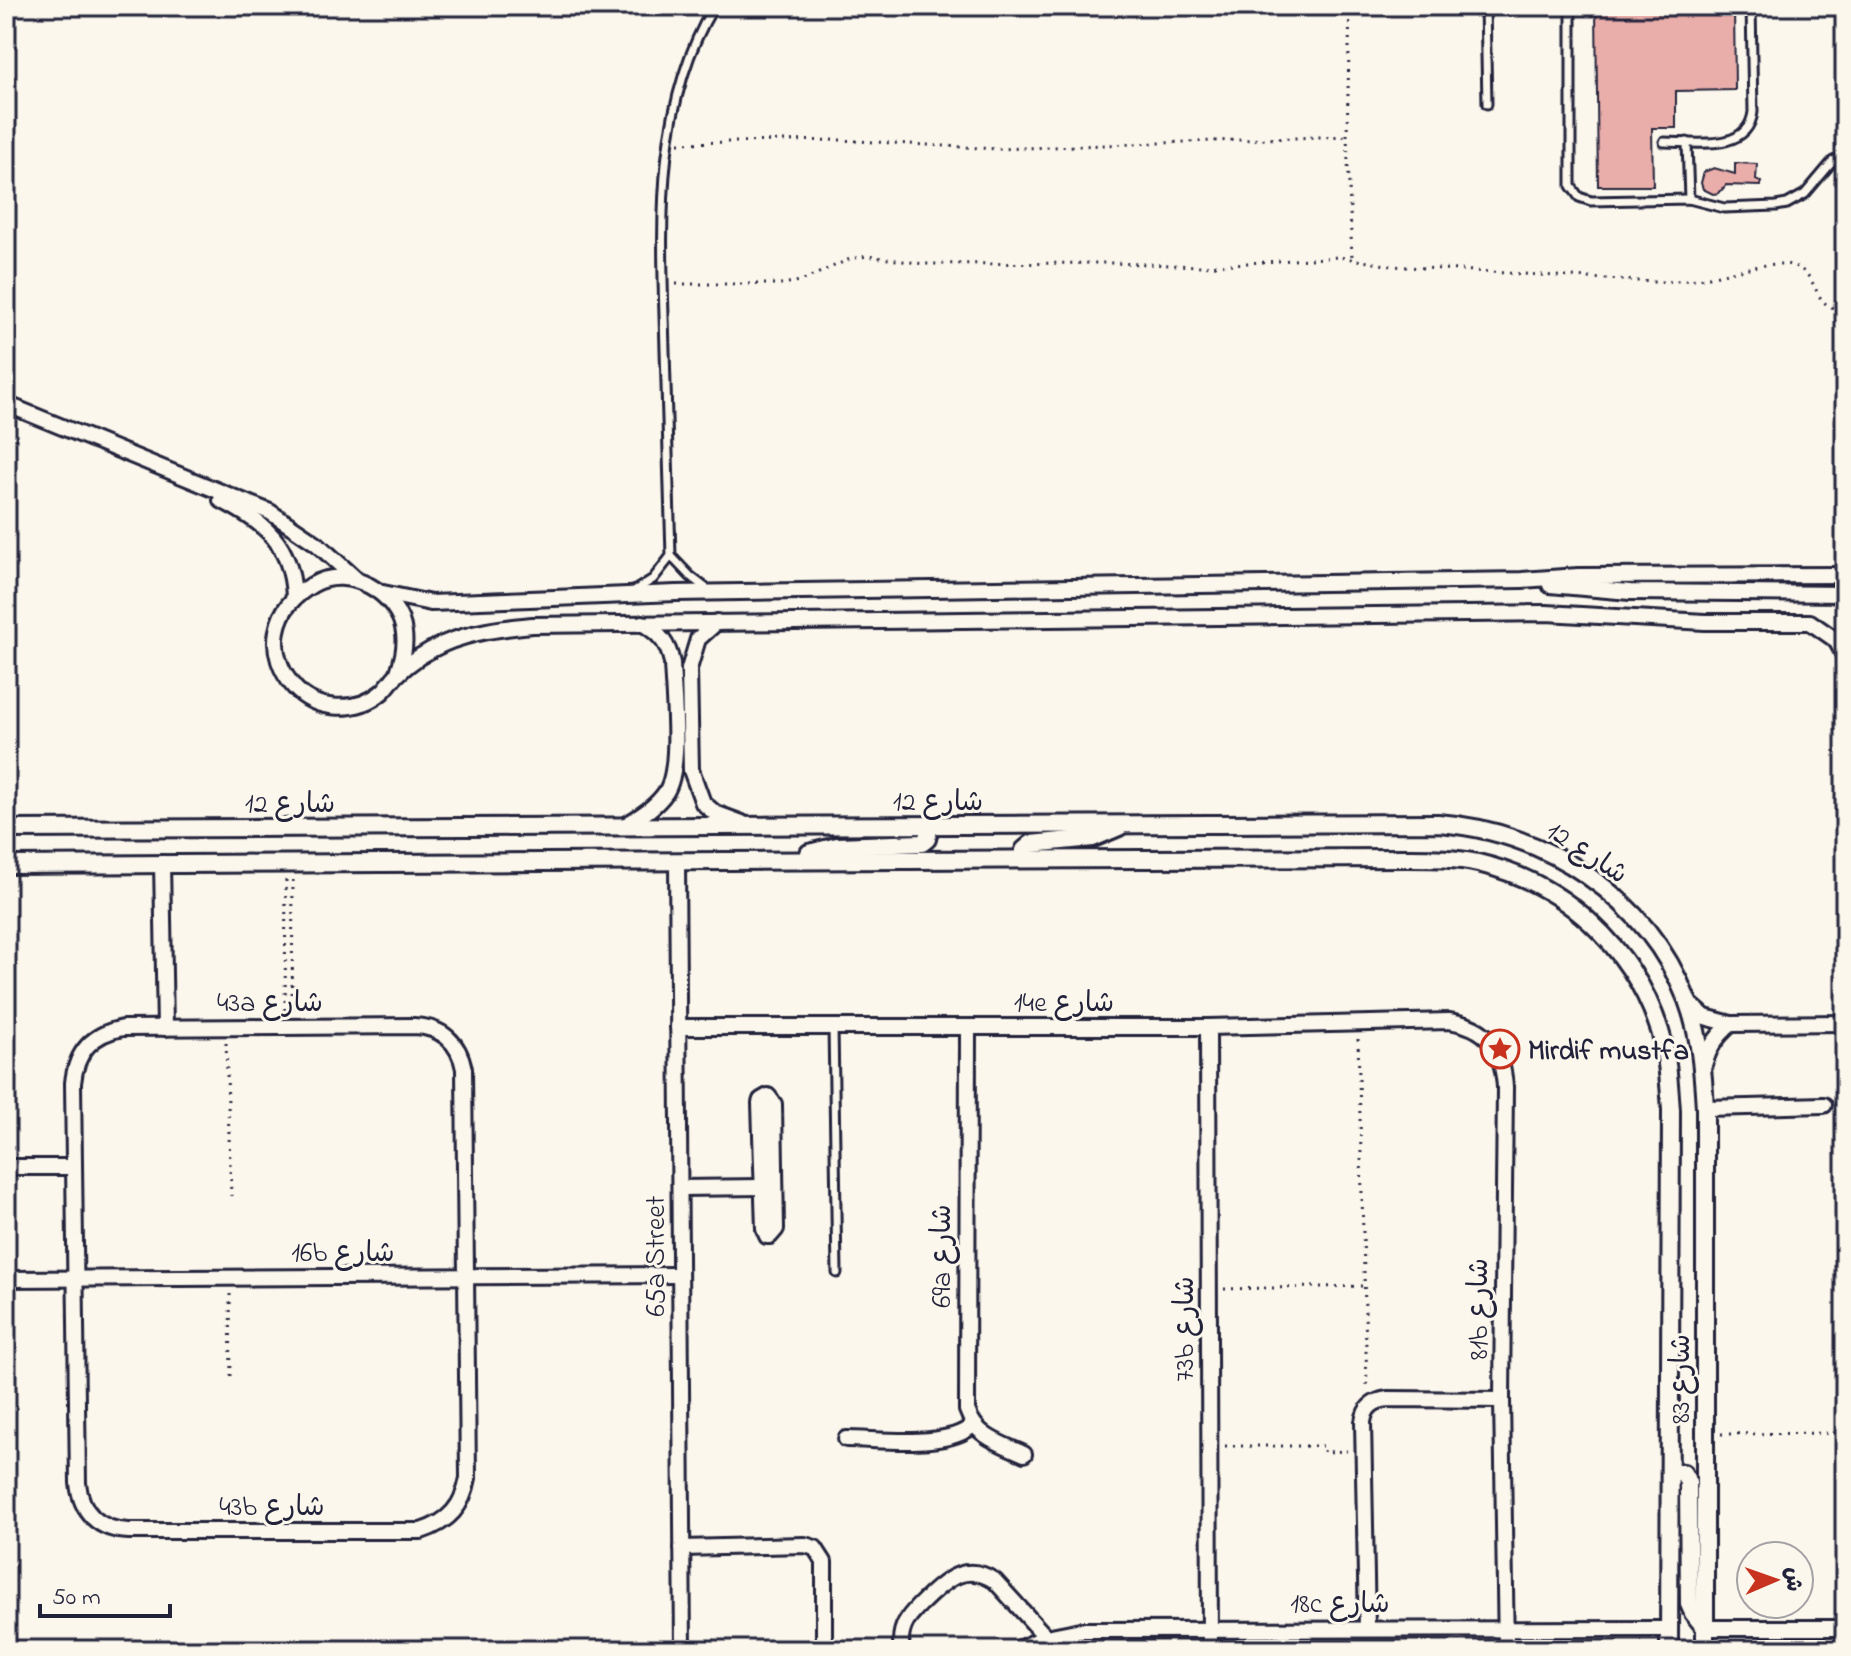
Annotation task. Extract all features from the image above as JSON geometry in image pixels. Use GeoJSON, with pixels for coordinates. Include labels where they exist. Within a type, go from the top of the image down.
{"type":"FeatureCollection","features":[{"type":"Feature","properties":{"kind":"street"},"geometry":{"type":"LineString","coordinates":[[6,404],[270,512],[316,543],[357,580],[382,593],[431,603],[712,592],[1522,580],[1578,576],[1845,575]]}},
{"type":"Feature","properties":{"kind":"street"},"geometry":{"type":"LineString","coordinates":[[182,478],[261,523],[286,556],[293,576],[294,596]]}},
{"type":"Feature","properties":{"kind":"street"},"geometry":{"type":"LineString","coordinates":[[357,580],[340,578],[318,581],[294,596],[284,611],[277,632],[277,654],[285,675],[299,693],[319,704],[341,708],[363,703],[382,692],[416,659],[441,645],[468,635],[532,625],[1546,613],[1705,622],[1810,622],[1836,640],[1845,657]]}},
{"type":"Feature","properties":{"kind":"street"},"geometry":{"type":"LineString","coordinates":[[1522,580],[1630,592],[1845,594]]}},
{"type":"Feature","properties":{"kind":"street"},"geometry":{"type":"LineString","coordinates":[[382,593],[396,610],[404,631],[404,653],[397,675]]}},
{"type":"Feature","properties":{"kind":"street"},"geometry":{"type":"LineString","coordinates":[[717,622],[698,639],[689,669],[691,770],[703,803],[715,813],[754,827]]}},
{"type":"Feature","properties":{"kind":"street"},"geometry":{"type":"LineString","coordinates":[[623,827],[661,798],[672,778],[675,763],[669,648],[663,638],[642,623]]}},
{"type":"Feature","properties":{"kind":"street","name":"شارع 12"},"geometry":{"type":"LineString","coordinates":[[6,829],[1438,823],[1477,827],[1519,839],[1561,858],[1617,898],[1660,948],[1688,1002],[1703,1070],[1705,1108]]}},
{"type":"Feature","properties":{"kind":"street"},"geometry":{"type":"LineString","coordinates":[[1023,859],[1024,850],[1031,844],[1093,838],[1124,824]]}},
{"type":"Feature","properties":{"kind":"street"},"geometry":{"type":"LineString","coordinates":[[796,858],[837,846],[922,843],[927,839],[930,826]]}},
{"type":"Feature","properties":{"kind":"street","name":"شارع 12"},"geometry":{"type":"LineString","coordinates":[[6,865],[677,862],[796,858],[1449,859],[1475,862],[1525,878],[1548,890],[1609,941],[1639,984],[1660,1032],[1671,1110]]}},
{"type":"Feature","properties":{"kind":"street","name":"65a Street"},"geometry":{"type":"LineString","coordinates":[[677,862],[683,1650]]}},
{"type":"Feature","properties":{"kind":"street"},"geometry":{"type":"LineString","coordinates":[[162,863],[165,1028]]}},
{"type":"Feature","properties":{"kind":"street"},"geometry":{"type":"LineString","coordinates":[[1688,1002],[1705,1017],[1731,1024],[1845,1023]]}},
{"type":"Feature","properties":{"kind":"street","name":"14e شارع"},"geometry":{"type":"LineString","coordinates":[[678,1027],[1208,1027],[1449,1021]]}},
{"type":"Feature","properties":{"kind":"street","name":"81b شارع"},"geometry":{"type":"LineString","coordinates":[[1449,1021],[1479,1030],[1492,1041],[1504,1071],[1502,1400],[1506,1650]]}},
{"type":"Feature","properties":{"kind":"street"},"geometry":{"type":"LineString","coordinates":[[1703,1070],[1712,1044],[1731,1024]]}},
{"type":"Feature","properties":{"kind":"street","name":"43a شارع"},"geometry":{"type":"LineString","coordinates":[[77,1278],[73,1083],[81,1052],[92,1039],[107,1031],[123,1028],[289,1027],[426,1027],[438,1030],[456,1046],[464,1069],[465,1276]]}},
{"type":"Feature","properties":{"kind":"street","name":"69a شارع"},"geometry":{"type":"LineString","coordinates":[[968,1027],[966,1402],[973,1425]]}},
{"type":"Feature","properties":{"kind":"street","name":"73b شارع"},"geometry":{"type":"LineString","coordinates":[[1208,1027],[1210,1650]]}},
{"type":"Feature","properties":{"kind":"street"},"geometry":{"type":"LineString","coordinates":[[768,1096],[774,1104],[776,1229],[770,1236],[764,1229],[763,1187],[760,1103],[768,1096]]}},
{"type":"Feature","properties":{"kind":"street"},"geometry":{"type":"LineString","coordinates":[[1705,1108],[1824,1105]]}},
{"type":"Feature","properties":{"kind":"street","name":"شارع 83"},"geometry":{"type":"LineString","coordinates":[[1705,1108],[1705,1650]]}},
{"type":"Feature","properties":{"kind":"street","name":"شارع 83"},"geometry":{"type":"LineString","coordinates":[[1669,1650],[1671,1110]]}},
{"type":"Feature","properties":{"kind":"street"},"geometry":{"type":"LineString","coordinates":[[6,1167],[74,1167]]}},
{"type":"Feature","properties":{"kind":"street"},"geometry":{"type":"LineString","coordinates":[[680,1188],[763,1187]]}},
{"type":"Feature","properties":{"kind":"street","name":"16b شارع"},"geometry":{"type":"LineString","coordinates":[[6,1279],[680,1275]]}},
{"type":"Feature","properties":{"kind":"street","name":"43b شارع"},"geometry":{"type":"LineString","coordinates":[[77,1278],[78,1483],[83,1505],[97,1522],[106,1528],[129,1531],[421,1531],[449,1518],[465,1493],[468,1478],[465,1276]]}},
{"type":"Feature","properties":{"kind":"street"},"geometry":{"type":"LineString","coordinates":[[1367,1628],[1363,1422],[1368,1408],[1373,1403],[1388,1399],[1502,1400]]}},
{"type":"Feature","properties":{"kind":"street"},"geometry":{"type":"LineString","coordinates":[[846,1439],[944,1439],[960,1435],[973,1425],[984,1435],[1024,1454]]}},
{"type":"Feature","properties":{"kind":"street"},"geometry":{"type":"LineString","coordinates":[[1670,1475],[1673,1472],[1683,1473],[1688,1482],[1689,1604],[1705,1628],[1845,1628]]}},
{"type":"Feature","properties":{"kind":"street"},"geometry":{"type":"LineString","coordinates":[[682,1548],[805,1545],[815,1548],[824,1562],[824,1650]]}},
{"type":"Feature","properties":{"kind":"street"},"geometry":{"type":"LineString","coordinates":[[902,1650],[903,1625],[913,1610],[953,1575],[971,1572],[995,1581],[1046,1637]]}},
{"type":"Feature","properties":{"kind":"street","name":"18c شارع"},"geometry":{"type":"LineString","coordinates":[[1016,1650],[1046,1637],[1081,1630],[1669,1629]]}},
{"type":"Feature","properties":{"kind":"lane"},"geometry":{"type":"LineString","coordinates":[[628,594],[653,579],[671,556],[663,284],[667,143],[682,77],[714,6]]}},
{"type":"Feature","properties":{"kind":"lane"},"geometry":{"type":"LineString","coordinates":[[1485,6],[1487,104]]}},
{"type":"Feature","properties":{"kind":"lane"},"geometry":{"type":"LineString","coordinates":[[1571,6],[1571,180],[1579,197],[1591,201],[1689,199],[1724,208],[1787,204],[1805,194],[1833,161],[1845,156]]}},
{"type":"Feature","properties":{"kind":"lane"},"geometry":{"type":"LineString","coordinates":[[1664,142],[1734,140],[1742,136],[1752,121],[1751,6]]}},
{"type":"Feature","properties":{"kind":"lane"},"geometry":{"type":"LineString","coordinates":[[1687,142],[1689,199]]}},
{"type":"Feature","properties":{"kind":"lane"},"geometry":{"type":"LineString","coordinates":[[671,556],[690,576],[712,592]]}},
{"type":"Feature","properties":{"kind":"lane"},"geometry":{"type":"LineString","coordinates":[[833,1027],[837,1273]]}},
{"type":"Feature","properties":{"kind":"path"},"geometry":{"type":"LineString","coordinates":[[1350,6],[1347,136],[1352,258]]}},
{"type":"Feature","properties":{"kind":"path"},"geometry":{"type":"LineString","coordinates":[[667,143],[839,140],[998,149],[1347,136]]}},
{"type":"Feature","properties":{"kind":"path"},"geometry":{"type":"LineString","coordinates":[[663,284],[781,284],[801,281],[850,259],[868,256],[924,264],[1202,266],[1352,258],[1392,266],[1654,282],[1688,280],[1783,264],[1809,276],[1825,305],[1845,309]]}},
{"type":"Feature","properties":{"kind":"path"},"geometry":{"type":"LineString","coordinates":[[289,1027],[290,862]]}},
{"type":"Feature","properties":{"kind":"path"},"geometry":{"type":"LineString","coordinates":[[289,1027],[290,862]]}},
{"type":"Feature","properties":{"kind":"path"},"geometry":{"type":"LineString","coordinates":[[1357,1023],[1368,1408]]}},
{"type":"Feature","properties":{"kind":"path"},"geometry":{"type":"LineString","coordinates":[[225,1028],[231,1196]]}},
{"type":"Feature","properties":{"kind":"path"},"geometry":{"type":"LineString","coordinates":[[230,1277],[231,1382]]}},
{"type":"Feature","properties":{"kind":"path"},"geometry":{"type":"LineString","coordinates":[[1208,1290],[1364,1286]]}},
{"type":"Feature","properties":{"kind":"path"},"geometry":{"type":"LineString","coordinates":[[1705,1434],[1845,1433]]}},
{"type":"Feature","properties":{"kind":"path"},"geometry":{"type":"LineString","coordinates":[[1209,1446],[1325,1446],[1324,1452],[1363,1451]]}},
{"type":"Feature","properties":{"kind":"building"},"geometry":{"type":"Polygon","coordinates":[[[1596,6],[1734,6],[1735,90],[1676,91],[1676,128],[1652,128],[1653,186],[1598,186],[1596,6]]]}},
{"type":"Feature","properties":{"kind":"building"},"geometry":{"type":"Polygon","coordinates":[[[1735,163],[1757,164],[1756,180],[1761,182],[1760,186],[1726,185],[1719,193],[1713,194],[1703,189],[1704,172],[1714,168],[1735,174],[1735,163]]]}},
{"type":"Feature","properties":{"kind":"place","name":"Mirdif mustfa"},"geometry":{"type":"Point","coordinates":[1500,1049]}}]}
